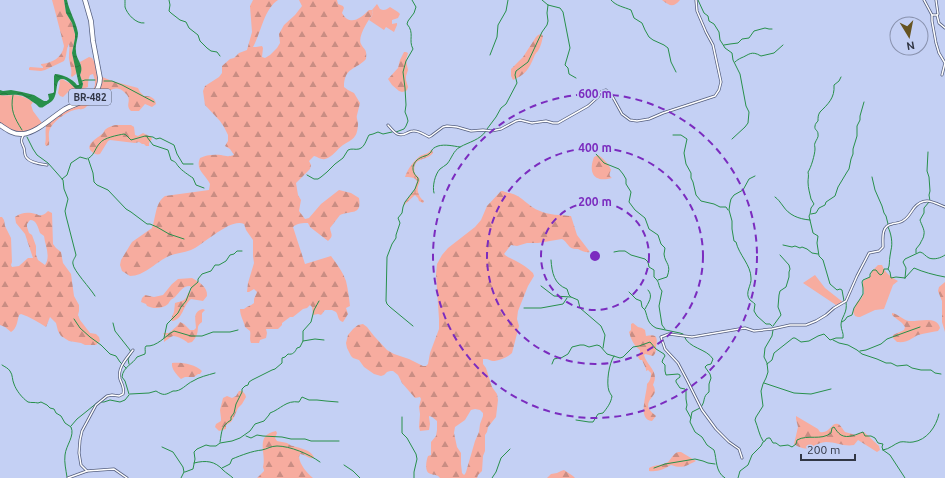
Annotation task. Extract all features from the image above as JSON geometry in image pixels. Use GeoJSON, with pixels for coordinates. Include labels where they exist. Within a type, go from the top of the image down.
{"type":"FeatureCollection","features":[{"type":"Feature","properties":{"kind":"highway","name":"BR-482"},"geometry":{"type":"LineString","coordinates":[[23,134],[32,131],[63,111],[89,98],[94,94],[100,83],[91,21],[85,0]]}},
{"type":"Feature","properties":{"kind":"highway"},"geometry":{"type":"LineString","coordinates":[[0,125],[14,133],[23,134]]}},
{"type":"Feature","properties":{"kind":"street"},"geometry":{"type":"LineString","coordinates":[[388,126],[396,134],[405,134],[415,130],[430,137],[442,128],[448,126],[469,130],[492,131],[501,129],[520,120],[536,123],[546,121],[553,124],[558,123],[588,106],[598,97],[601,92],[606,90],[611,94],[622,114],[630,120],[637,121],[649,119],[663,112],[715,96],[719,90],[721,82],[714,45],[706,32],[697,11],[696,0]]}},
{"type":"Feature","properties":{"kind":"street"},"geometry":{"type":"LineString","coordinates":[[924,0],[932,15],[936,43],[939,53],[945,63],[942,75]]}},
{"type":"Feature","properties":{"kind":"street"},"geometry":{"type":"LineString","coordinates":[[936,0],[939,23],[945,28]]}},
{"type":"Feature","properties":{"kind":"street"},"geometry":{"type":"LineString","coordinates":[[932,15],[937,15]]}},
{"type":"Feature","properties":{"kind":"street"},"geometry":{"type":"LineString","coordinates":[[23,134],[21,141],[27,159],[36,163],[47,165]]}},
{"type":"Feature","properties":{"kind":"street"},"geometry":{"type":"LineString","coordinates":[[742,458],[739,449],[729,442],[716,429],[702,410],[678,363],[665,348],[661,337],[669,334],[692,336],[745,328],[754,331],[766,330],[790,325],[806,325],[816,321],[846,301],[869,253],[879,251],[883,247],[883,235],[885,228],[889,225],[906,220],[915,207],[923,202],[931,201],[945,207]]}},
{"type":"Feature","properties":{"kind":"street"},"geometry":{"type":"LineString","coordinates":[[87,472],[81,465],[79,453],[82,431],[96,405],[107,396],[119,396],[123,394],[124,391],[119,374],[123,364],[133,350]]}},
{"type":"Feature","properties":{"kind":"street"},"geometry":{"type":"LineString","coordinates":[[68,478],[87,472],[114,469],[127,478]]}},
{"type":"Feature","properties":{"kind":"green space"},"geometry":{"type":"Polygon","coordinates":[[[52,0],[64,0],[66,13],[72,23],[75,34],[72,53],[77,72],[72,77],[69,58],[69,44],[64,61],[45,70],[29,70],[30,67],[43,68],[41,64],[56,59],[63,50],[64,46],[52,0]]]}},
{"type":"Feature","properties":{"kind":"green space"},"geometry":{"type":"Polygon","coordinates":[[[253,0],[278,0],[269,9],[253,47],[262,46],[262,57],[265,58],[277,48],[280,43],[279,34],[284,25],[302,6],[299,0],[337,0],[338,4],[343,6],[344,8],[342,13],[348,20],[356,20],[369,10],[372,10],[373,14],[364,28],[360,41],[366,52],[366,59],[348,72],[344,87],[354,93],[360,103],[357,116],[358,129],[356,134],[353,139],[328,158],[322,159],[314,156],[309,161],[311,165],[310,169],[296,183],[298,195],[301,200],[299,211],[305,219],[309,218],[321,204],[339,190],[351,193],[359,198],[359,208],[355,211],[340,215],[330,228],[332,236],[328,241],[310,227],[308,223],[298,224],[293,227],[305,264],[331,256],[339,268],[346,281],[350,306],[346,308],[348,314],[343,322],[339,319],[336,312],[332,310],[325,310],[321,315],[313,315],[312,307],[310,305],[282,323],[278,329],[266,329],[266,338],[260,340],[259,343],[251,343],[250,331],[245,327],[240,312],[240,309],[244,309],[254,303],[257,292],[254,289],[247,292],[254,263],[253,240],[244,224],[232,224],[217,232],[191,250],[170,256],[140,274],[130,276],[122,271],[120,265],[121,260],[132,242],[152,228],[159,202],[165,196],[209,190],[210,184],[201,172],[199,166],[200,158],[213,155],[234,155],[230,149],[225,146],[228,141],[228,135],[224,127],[205,105],[203,91],[205,86],[219,77],[222,73],[222,66],[239,53],[247,50],[252,32],[250,6],[253,0]]]}},
{"type":"Feature","properties":{"kind":"green space"},"geometry":{"type":"Polygon","coordinates":[[[662,0],[680,0],[671,5],[662,0]]]}},
{"type":"Feature","properties":{"kind":"green space"},"geometry":{"type":"Polygon","coordinates":[[[377,4],[380,9],[385,10],[390,7],[400,14],[398,18],[392,20],[392,24],[397,23],[394,32],[386,27],[384,30],[369,20],[373,14],[372,10],[377,4]]]}},
{"type":"Feature","properties":{"kind":"green space"},"geometry":{"type":"Polygon","coordinates":[[[541,34],[543,36],[541,45],[528,68],[524,74],[513,80],[511,76],[511,69],[523,57],[536,37],[541,34]]]}},
{"type":"Feature","properties":{"kind":"green space"},"geometry":{"type":"Polygon","coordinates":[[[404,52],[408,53],[406,60],[408,70],[406,80],[408,87],[406,91],[402,92],[392,85],[388,79],[398,68],[404,52]]]}},
{"type":"Feature","properties":{"kind":"green space"},"geometry":{"type":"Polygon","coordinates":[[[89,57],[92,58],[95,63],[98,82],[95,90],[89,95],[95,86],[95,81],[93,74],[90,75],[88,87],[80,90],[83,84],[80,75],[80,62],[89,57]]]}},
{"type":"Feature","properties":{"kind":"green space"},"geometry":{"type":"Polygon","coordinates":[[[100,76],[138,88],[144,96],[153,98],[156,104],[152,107],[145,104],[139,111],[131,111],[128,106],[129,100],[127,95],[120,89],[112,89],[96,103],[71,111],[59,118],[50,129],[49,145],[46,146],[47,123],[67,110],[94,96],[100,76]]]}},
{"type":"Feature","properties":{"kind":"green space"},"geometry":{"type":"Polygon","coordinates":[[[62,79],[71,84],[77,90],[74,92],[69,91],[63,97],[60,96],[58,93],[59,81],[62,79]]]}},
{"type":"Feature","properties":{"kind":"green space"},"geometry":{"type":"Polygon","coordinates":[[[0,95],[19,96],[33,102],[31,105],[33,111],[42,123],[30,131],[21,133],[0,123],[0,95]]]}},
{"type":"Feature","properties":{"kind":"green space"},"geometry":{"type":"Polygon","coordinates":[[[115,125],[131,125],[134,127],[135,135],[138,136],[143,133],[151,137],[152,139],[149,146],[139,142],[135,143],[110,140],[100,154],[92,152],[90,146],[95,139],[103,134],[107,128],[115,125]]]}},
{"type":"Feature","properties":{"kind":"green space"},"geometry":{"type":"Polygon","coordinates":[[[431,150],[433,153],[427,158],[417,162],[414,168],[415,174],[420,180],[418,192],[424,201],[423,203],[419,201],[415,195],[403,206],[414,191],[417,181],[410,177],[405,177],[408,171],[420,156],[431,150]]]}},
{"type":"Feature","properties":{"kind":"green space"},"geometry":{"type":"Polygon","coordinates":[[[598,155],[604,159],[609,166],[611,170],[610,176],[612,178],[597,178],[592,172],[594,157],[598,155]]]}},
{"type":"Feature","properties":{"kind":"green space"},"geometry":{"type":"Polygon","coordinates":[[[502,191],[515,194],[532,207],[543,212],[571,216],[577,235],[590,252],[572,248],[562,239],[538,243],[527,243],[517,246],[511,245],[504,254],[527,268],[533,273],[534,276],[528,286],[518,311],[517,319],[519,326],[512,353],[500,360],[492,361],[483,359],[483,364],[486,368],[492,387],[497,394],[498,400],[496,417],[488,427],[485,435],[485,451],[483,456],[482,471],[477,478],[440,478],[429,473],[426,469],[428,456],[431,455],[431,442],[436,436],[437,421],[429,416],[429,430],[420,431],[420,397],[415,398],[402,383],[398,375],[393,371],[387,372],[381,376],[374,374],[364,367],[359,360],[351,356],[346,343],[348,335],[353,329],[358,325],[363,324],[387,350],[426,366],[428,364],[430,353],[439,329],[436,274],[437,264],[448,248],[475,227],[481,220],[487,206],[502,191]],[[471,410],[465,420],[455,427],[454,433],[457,447],[461,453],[462,473],[464,475],[483,416],[483,413],[480,410],[471,410]]]}},
{"type":"Feature","properties":{"kind":"green space"},"geometry":{"type":"Polygon","coordinates":[[[48,211],[52,213],[53,244],[61,252],[63,263],[71,274],[74,296],[79,305],[78,315],[90,333],[96,334],[99,337],[100,341],[96,345],[85,345],[69,341],[61,336],[56,323],[50,317],[46,327],[21,314],[19,315],[16,327],[11,332],[0,325],[0,217],[4,220],[5,226],[11,238],[12,267],[19,266],[28,258],[33,258],[25,234],[16,223],[15,217],[25,213],[44,215],[48,211]],[[30,220],[27,224],[27,227],[36,246],[36,255],[38,260],[45,265],[48,254],[44,236],[40,233],[37,225],[30,220]]]}},
{"type":"Feature","properties":{"kind":"green space"},"geometry":{"type":"Polygon","coordinates":[[[878,265],[882,265],[888,274],[898,281],[893,285],[884,309],[875,310],[860,317],[855,316],[853,312],[857,302],[861,299],[864,293],[863,281],[870,277],[872,271],[878,265]]]}},
{"type":"Feature","properties":{"kind":"green space"},"geometry":{"type":"Polygon","coordinates":[[[815,275],[825,288],[844,303],[836,305],[803,283],[815,275]]]}},
{"type":"Feature","properties":{"kind":"green space"},"geometry":{"type":"Polygon","coordinates":[[[192,278],[205,287],[207,296],[203,301],[191,299],[176,320],[172,321],[171,319],[174,312],[175,303],[185,299],[191,291],[190,286],[183,288],[170,300],[168,304],[163,307],[152,308],[141,302],[145,295],[154,297],[163,295],[178,279],[192,278]]]}},
{"type":"Feature","properties":{"kind":"green space"},"geometry":{"type":"Polygon","coordinates":[[[945,282],[945,332],[942,322],[942,301],[938,291],[939,287],[945,282]]]}},
{"type":"Feature","properties":{"kind":"green space"},"geometry":{"type":"Polygon","coordinates":[[[203,309],[205,310],[202,313],[202,322],[198,326],[197,335],[192,342],[188,343],[181,338],[173,336],[164,342],[166,335],[163,334],[169,333],[180,322],[190,330],[194,330],[196,328],[196,314],[203,309]]]}},
{"type":"Feature","properties":{"kind":"green space"},"geometry":{"type":"Polygon","coordinates":[[[892,313],[909,321],[931,320],[938,324],[940,328],[938,331],[918,335],[906,341],[897,342],[893,338],[893,335],[904,330],[905,327],[892,315],[892,313]]]}},
{"type":"Feature","properties":{"kind":"green space"},"geometry":{"type":"Polygon","coordinates":[[[633,323],[645,330],[646,336],[652,335],[657,339],[656,351],[654,355],[644,355],[655,377],[653,385],[655,392],[648,405],[649,409],[656,416],[652,421],[647,420],[644,411],[647,384],[651,373],[648,370],[646,371],[642,360],[638,357],[640,350],[634,344],[629,332],[631,330],[631,324],[633,323]]]}},
{"type":"Feature","properties":{"kind":"green space"},"geometry":{"type":"Polygon","coordinates":[[[172,363],[188,364],[202,371],[194,377],[185,377],[181,379],[173,370],[172,363]]]}},
{"type":"Feature","properties":{"kind":"green space"},"geometry":{"type":"Polygon","coordinates":[[[239,391],[242,391],[246,397],[238,408],[231,422],[226,425],[226,429],[219,431],[215,427],[216,424],[221,421],[220,410],[223,398],[227,396],[232,398],[236,396],[239,391]]]}},
{"type":"Feature","properties":{"kind":"green space"},"geometry":{"type":"Polygon","coordinates":[[[796,416],[818,429],[820,432],[826,431],[838,424],[845,432],[856,435],[864,432],[879,446],[880,450],[877,452],[858,440],[854,445],[826,442],[811,448],[800,447],[794,444],[798,427],[796,416]]]}},
{"type":"Feature","properties":{"kind":"green space"},"geometry":{"type":"Polygon","coordinates":[[[276,431],[277,433],[275,438],[277,441],[287,443],[312,454],[314,457],[313,458],[300,454],[299,457],[304,469],[313,478],[257,478],[264,471],[263,441],[265,436],[276,431]]]}},
{"type":"Feature","properties":{"kind":"green space"},"geometry":{"type":"Polygon","coordinates":[[[678,452],[681,452],[696,461],[684,466],[678,467],[671,465],[661,470],[649,471],[649,468],[651,467],[668,462],[678,452]]]}},
{"type":"Feature","properties":{"kind":"green space"},"geometry":{"type":"Polygon","coordinates":[[[564,470],[575,478],[547,478],[551,474],[564,470]]]}},
{"type":"Feature","properties":{"kind":"water"},"geometry":{"type":"Polygon","coordinates":[[[64,0],[67,0],[78,33],[76,54],[81,65],[80,75],[83,84],[82,88],[77,90],[66,80],[59,80],[54,98],[51,102],[44,105],[35,104],[22,96],[0,95],[0,90],[11,90],[34,95],[44,101],[47,101],[49,99],[48,94],[54,92],[55,74],[67,77],[79,85],[72,53],[75,34],[72,23],[66,13],[64,0]]]}},
{"type":"Feature","properties":{"kind":"waterway"},"geometry":{"type":"LineString","coordinates":[[125,0],[125,7],[130,15],[138,22],[144,23]]}},
{"type":"Feature","properties":{"kind":"waterway"},"geometry":{"type":"LineString","coordinates":[[169,0],[169,11],[180,20],[186,22],[189,28],[198,35],[200,41],[207,48],[211,51],[217,52],[220,56]]}},
{"type":"Feature","properties":{"kind":"waterway"},"geometry":{"type":"LineString","coordinates":[[396,132],[404,129],[408,121],[405,112],[406,105],[403,72],[406,61],[413,49],[411,43],[411,30],[407,24],[416,7],[412,0]]}},
{"type":"Feature","properties":{"kind":"waterway"},"geometry":{"type":"LineString","coordinates":[[490,55],[497,37],[498,25],[506,11],[508,0]]}},
{"type":"Feature","properties":{"kind":"waterway"},"geometry":{"type":"LineString","coordinates":[[542,0],[548,5],[560,8],[563,12],[570,48],[565,65],[568,68],[569,74],[576,78]]}},
{"type":"Feature","properties":{"kind":"waterway"},"geometry":{"type":"LineString","coordinates":[[611,0],[618,5],[631,10],[634,18],[642,23],[649,37],[668,48],[671,62],[676,72]]}},
{"type":"Feature","properties":{"kind":"waterway"},"geometry":{"type":"LineString","coordinates":[[698,0],[704,13],[708,16],[709,21],[714,24],[719,32],[720,40],[725,48],[732,53],[733,60],[740,74],[746,106],[749,112],[748,123],[732,139]]}},
{"type":"Feature","properties":{"kind":"waterway"},"geometry":{"type":"LineString","coordinates":[[487,129],[501,108],[506,104],[517,83],[515,75],[516,71],[528,62],[542,32],[547,25],[548,5]]}},
{"type":"Feature","properties":{"kind":"waterway"},"geometry":{"type":"LineString","coordinates":[[724,45],[738,43],[742,39],[749,38],[754,31],[765,28],[772,29]]}},
{"type":"Feature","properties":{"kind":"waterway"},"geometry":{"type":"LineString","coordinates":[[735,62],[750,54],[755,53],[761,56],[774,53],[783,45]]}},
{"type":"Feature","properties":{"kind":"waterway"},"geometry":{"type":"LineString","coordinates":[[841,77],[834,85],[832,97],[819,113],[818,121],[815,125],[818,136],[815,144],[813,161],[808,172],[808,182],[811,199],[814,204],[811,208],[809,216],[813,233],[818,236],[817,243],[819,256],[823,260],[830,284],[837,290],[842,290],[844,301]]}},
{"type":"Feature","properties":{"kind":"waterway"},"geometry":{"type":"LineString","coordinates":[[82,81],[95,80]]}},
{"type":"Feature","properties":{"kind":"waterway"},"geometry":{"type":"LineString","coordinates":[[104,81],[112,81],[122,85],[154,102]]}},
{"type":"Feature","properties":{"kind":"waterway"},"geometry":{"type":"LineString","coordinates":[[13,95],[13,113],[22,130]]}},
{"type":"Feature","properties":{"kind":"waterway"},"geometry":{"type":"LineString","coordinates":[[37,103],[42,106],[48,102]]}},
{"type":"Feature","properties":{"kind":"waterway"},"geometry":{"type":"LineString","coordinates":[[811,214],[816,213],[819,208],[835,196],[838,187],[849,169],[857,136],[857,126],[864,102]]}},
{"type":"Feature","properties":{"kind":"waterway"},"geometry":{"type":"LineString","coordinates":[[434,193],[434,181],[440,169],[447,164],[458,149],[463,145],[478,139],[486,131]]}},
{"type":"Feature","properties":{"kind":"waterway"},"geometry":{"type":"LineString","coordinates":[[307,175],[314,179],[318,179],[343,158],[348,150],[363,147],[369,135],[378,132],[383,134],[392,132]]}},
{"type":"Feature","properties":{"kind":"waterway"},"geometry":{"type":"LineString","coordinates":[[89,158],[93,155],[98,145],[102,141],[124,134],[131,140],[145,136],[156,139],[160,138],[174,145],[183,164],[193,164]]}},
{"type":"Feature","properties":{"kind":"waterway"},"geometry":{"type":"LineString","coordinates":[[673,135],[681,135],[687,139],[684,153],[686,164],[691,173],[696,195],[701,201],[720,207],[726,207],[728,210]]}},
{"type":"Feature","properties":{"kind":"waterway"},"geometry":{"type":"LineString","coordinates":[[27,137],[37,155],[48,163],[63,180],[64,189],[68,199],[65,211],[76,255],[73,264],[76,271],[95,296]]}},
{"type":"Feature","properties":{"kind":"waterway"},"geometry":{"type":"LineString","coordinates":[[147,137],[153,145],[168,150],[171,160],[176,162],[182,170],[193,178],[196,185],[204,188]]}},
{"type":"Feature","properties":{"kind":"waterway"},"geometry":{"type":"LineString","coordinates":[[413,326],[387,304],[387,257],[396,238],[400,223],[398,218],[402,213],[405,202],[415,189],[418,181],[418,178],[413,170],[415,162],[428,155],[438,146],[446,145],[460,147]]}},
{"type":"Feature","properties":{"kind":"waterway"},"geometry":{"type":"LineString","coordinates":[[928,152],[927,171],[929,177],[930,201]]}},
{"type":"Feature","properties":{"kind":"waterway"},"geometry":{"type":"LineString","coordinates":[[596,154],[604,163],[619,169],[623,174],[626,179],[626,184],[631,192],[629,202],[635,210],[645,218],[649,229],[658,235],[661,244],[665,248],[664,254],[669,269],[667,277],[658,280]]}},
{"type":"Feature","properties":{"kind":"waterway"},"geometry":{"type":"LineString","coordinates":[[62,179],[67,175],[71,163],[80,157],[87,159]]}},
{"type":"Feature","properties":{"kind":"waterway"},"geometry":{"type":"LineString","coordinates":[[88,158],[93,173],[94,182],[97,185],[108,190],[126,209],[147,224],[184,239]]}},
{"type":"Feature","properties":{"kind":"waterway"},"geometry":{"type":"LineString","coordinates":[[755,176],[749,179],[743,190],[734,195],[731,199],[729,210],[732,221],[734,241],[736,242],[750,273],[751,281],[748,297],[755,304],[754,311],[757,316],[766,324],[770,324],[772,326]]}},
{"type":"Feature","properties":{"kind":"waterway"},"geometry":{"type":"LineString","coordinates":[[872,177],[875,190],[888,224]]}},
{"type":"Feature","properties":{"kind":"waterway"},"geometry":{"type":"LineString","coordinates":[[775,197],[791,214],[798,218],[810,220]]}},
{"type":"Feature","properties":{"kind":"waterway"},"geometry":{"type":"LineString","coordinates":[[916,253],[916,249],[924,235],[920,220],[924,213],[924,208],[929,202]]}},
{"type":"Feature","properties":{"kind":"waterway"},"geometry":{"type":"LineString","coordinates":[[888,227],[892,244],[888,269],[891,278],[905,278]]}},
{"type":"Feature","properties":{"kind":"waterway"},"geometry":{"type":"LineString","coordinates":[[783,245],[800,248],[802,247],[812,253],[818,254]]}},
{"type":"Feature","properties":{"kind":"waterway"},"geometry":{"type":"LineString","coordinates":[[164,338],[167,324],[178,313],[186,301],[191,288],[198,282],[198,279],[202,274],[211,271],[215,265],[219,265],[226,261],[230,255],[237,251],[242,251]]}},
{"type":"Feature","properties":{"kind":"waterway"},"geometry":{"type":"LineString","coordinates":[[614,252],[625,251],[631,255],[645,259],[648,262],[649,267],[654,270],[654,277],[658,281],[662,291],[659,306],[662,325],[665,329]]}},
{"type":"Feature","properties":{"kind":"waterway"},"geometry":{"type":"LineString","coordinates":[[905,278],[906,268],[903,262],[905,259],[920,252],[931,259],[945,255]]}},
{"type":"Feature","properties":{"kind":"waterway"},"geometry":{"type":"LineString","coordinates":[[773,326],[781,315],[778,307],[779,295],[780,291],[786,287],[790,269],[789,265],[780,255]]}},
{"type":"Feature","properties":{"kind":"waterway"},"geometry":{"type":"LineString","coordinates":[[551,260],[554,278],[559,284],[567,289],[571,297]]}},
{"type":"Feature","properties":{"kind":"waterway"},"geometry":{"type":"LineString","coordinates":[[905,278],[914,268],[945,277]]}},
{"type":"Feature","properties":{"kind":"waterway"},"geometry":{"type":"LineString","coordinates":[[842,322],[847,317],[852,315],[854,308],[863,294],[863,280],[870,277],[873,270],[876,270],[881,275],[884,269],[888,269]]}},
{"type":"Feature","properties":{"kind":"waterway"},"geometry":{"type":"LineString","coordinates":[[541,286],[554,296],[571,297],[578,300],[580,308],[601,326],[605,335],[603,348]]}},
{"type":"Feature","properties":{"kind":"waterway"},"geometry":{"type":"LineString","coordinates":[[645,309],[650,297],[650,292],[648,290]]}},
{"type":"Feature","properties":{"kind":"waterway"},"geometry":{"type":"LineString","coordinates":[[629,292],[636,299],[641,301],[648,320],[653,326],[683,334]]}},
{"type":"Feature","properties":{"kind":"waterway"},"geometry":{"type":"LineString","coordinates":[[524,308],[541,308],[563,304],[567,298]]}},
{"type":"Feature","properties":{"kind":"waterway"},"geometry":{"type":"LineString","coordinates":[[220,442],[222,429],[225,424],[231,420],[242,389],[252,380],[275,369],[282,363],[282,358],[288,354],[293,354],[297,348],[300,347],[303,341],[303,331],[311,322],[314,310],[319,301]]}},
{"type":"Feature","properties":{"kind":"waterway"},"geometry":{"type":"LineString","coordinates":[[767,364],[772,360],[774,353],[793,338],[801,342],[809,341],[824,334],[830,340],[843,338],[841,325],[846,309],[846,302]]}},
{"type":"Feature","properties":{"kind":"waterway"},"geometry":{"type":"LineString","coordinates":[[74,319],[80,328],[110,354],[116,356],[126,368]]}},
{"type":"Feature","properties":{"kind":"waterway"},"geometry":{"type":"LineString","coordinates":[[113,323],[115,331],[130,350],[131,354],[128,359],[129,364]]}},
{"type":"Feature","properties":{"kind":"waterway"},"geometry":{"type":"LineString","coordinates":[[860,351],[866,350],[881,344],[887,339],[920,327]]}},
{"type":"Feature","properties":{"kind":"waterway"},"geometry":{"type":"LineString","coordinates":[[129,394],[125,381],[122,377],[124,371],[137,357],[145,354],[146,346],[154,345],[174,331],[191,336],[202,336],[213,332],[230,332],[238,330]]}},
{"type":"Feature","properties":{"kind":"waterway"},"geometry":{"type":"LineString","coordinates":[[763,441],[755,420],[763,406],[761,391],[768,372],[767,363],[764,357],[765,348],[772,336],[773,330]]}},
{"type":"Feature","properties":{"kind":"waterway"},"geometry":{"type":"LineString","coordinates":[[684,336],[690,344],[710,355],[713,359],[711,364],[705,367],[711,378],[709,392],[701,407]]}},
{"type":"Feature","properties":{"kind":"waterway"},"geometry":{"type":"LineString","coordinates":[[303,341],[315,339],[324,340]]}},
{"type":"Feature","properties":{"kind":"waterway"},"geometry":{"type":"LineString","coordinates":[[833,340],[848,345],[862,354],[886,363],[891,363],[897,366],[907,365],[912,368],[931,370],[935,373],[941,374]]}},
{"type":"Feature","properties":{"kind":"waterway"},"geometry":{"type":"LineString","coordinates":[[552,364],[554,359],[561,358],[568,354],[572,347],[580,345],[589,347],[597,345],[600,346],[607,354],[620,358],[633,347],[650,342],[665,356],[662,362],[665,365],[666,375],[680,375],[676,382],[680,388],[685,389],[686,391],[686,409],[691,418]]}},
{"type":"Feature","properties":{"kind":"waterway"},"geometry":{"type":"LineString","coordinates":[[576,420],[593,422],[598,414],[603,413],[609,405],[612,396],[608,387],[608,373],[614,356]]}},
{"type":"Feature","properties":{"kind":"waterway"},"geometry":{"type":"LineString","coordinates":[[2,365],[12,374],[13,382],[21,396],[28,402],[41,402],[54,409],[65,423],[71,427],[72,434],[65,458],[67,477]]}},
{"type":"Feature","properties":{"kind":"waterway"},"geometry":{"type":"LineString","coordinates":[[130,394],[156,391],[166,394],[181,389],[198,378],[215,373]]}},
{"type":"Feature","properties":{"kind":"waterway"},"geometry":{"type":"LineString","coordinates":[[764,383],[794,393],[811,394],[831,389]]}},
{"type":"Feature","properties":{"kind":"waterway"},"geometry":{"type":"LineString","coordinates":[[71,426],[77,419],[98,402],[110,400],[120,402],[125,400],[129,395]]}},
{"type":"Feature","properties":{"kind":"waterway"},"geometry":{"type":"LineString","coordinates":[[185,472],[193,469],[195,459],[194,452],[197,449],[206,445],[216,446],[220,443],[240,438],[250,431],[255,424],[264,421],[270,413],[291,402],[299,402],[302,397],[309,400],[338,402]]}},
{"type":"Feature","properties":{"kind":"waterway"},"geometry":{"type":"LineString","coordinates":[[700,408],[692,412],[690,422],[695,432],[714,450],[719,472],[725,478]]}},
{"type":"Feature","properties":{"kind":"waterway"},"geometry":{"type":"LineString","coordinates":[[883,450],[888,449],[900,442],[911,442],[923,439],[936,424],[939,414]]}},
{"type":"Feature","properties":{"kind":"waterway"},"geometry":{"type":"LineString","coordinates":[[402,417],[402,433],[407,438],[416,454],[417,459],[414,478]]}},
{"type":"Feature","properties":{"kind":"waterway"},"geometry":{"type":"LineString","coordinates":[[738,478],[740,471],[748,465],[752,455],[768,438],[770,438],[773,443],[780,446],[788,445],[792,447],[796,444],[797,440],[801,438],[823,437],[831,433],[832,428],[834,427],[841,435],[844,436],[852,436],[863,432],[865,436],[871,436],[875,438],[878,443],[883,444],[883,450]]}},
{"type":"Feature","properties":{"kind":"waterway"},"geometry":{"type":"LineString","coordinates":[[246,436],[251,438],[257,435],[305,439],[311,441],[339,441]]}},
{"type":"Feature","properties":{"kind":"waterway"},"geometry":{"type":"LineString","coordinates":[[222,468],[230,464],[232,459],[251,452],[264,450],[275,446],[288,447],[320,462]]}},
{"type":"Feature","properties":{"kind":"waterway"},"geometry":{"type":"LineString","coordinates":[[162,447],[173,452],[183,467],[184,472]]}},
{"type":"Feature","properties":{"kind":"waterway"},"geometry":{"type":"LineString","coordinates":[[492,478],[501,458],[510,449]]}},
{"type":"Feature","properties":{"kind":"waterway"},"geometry":{"type":"LineString","coordinates":[[883,450],[890,455],[905,478]]}},
{"type":"Feature","properties":{"kind":"waterway"},"geometry":{"type":"LineString","coordinates":[[654,468],[665,464],[695,459],[715,464]]}},
{"type":"Feature","properties":{"kind":"waterway"},"geometry":{"type":"LineString","coordinates":[[194,463],[213,463],[233,478]]}},
{"type":"Feature","properties":{"kind":"waterway"},"geometry":{"type":"LineString","coordinates":[[344,465],[360,478]]}},
{"type":"Feature","properties":{"kind":"waterway"},"geometry":{"type":"LineString","coordinates":[[181,478],[184,472]]}}]}
